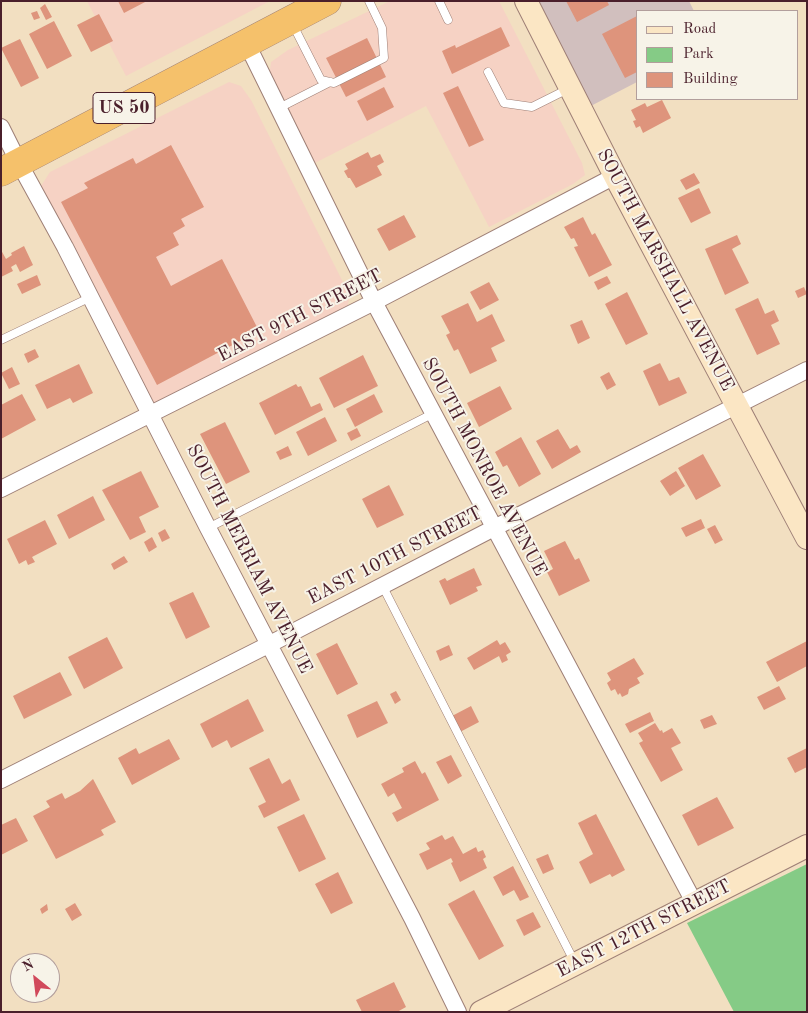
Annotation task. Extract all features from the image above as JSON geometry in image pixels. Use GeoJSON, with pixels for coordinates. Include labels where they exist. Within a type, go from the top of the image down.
{"type":"FeatureCollection","features":[{"type":"Feature","properties":{"kind":"highway","name":"US 50"},"geometry":{"type":"LineString","coordinates":[[10,168],[248,44],[326,1]]}},
{"type":"Feature","properties":{"kind":"street","name":"SOUTH MARSHALL AVENUE"},"geometry":{"type":"LineString","coordinates":[[526,1],[615,176],[807,538]]}},
{"type":"Feature","properties":{"kind":"street","name":"SOUTH MONROE AVENUE"},"geometry":{"type":"LineString","coordinates":[[248,44],[374,302],[432,414],[696,904]]}},
{"type":"Feature","properties":{"kind":"street","name":"SOUTH MERRIAM AVENUE"},"geometry":{"type":"LineString","coordinates":[[1,127],[10,168],[91,297],[208,528],[412,918],[458,1012]]}},
{"type":"Feature","properties":{"kind":"street","name":"EAST 9TH STREET"},"geometry":{"type":"LineString","coordinates":[[1,490],[374,302],[615,176]]}},
{"type":"Feature","properties":{"kind":"street","name":"EAST 10TH STREET"},"geometry":{"type":"LineString","coordinates":[[1,780],[807,370]]}},
{"type":"Feature","properties":{"kind":"street","name":"EAST 12TH STREET"},"geometry":{"type":"LineString","coordinates":[[481,1012],[807,846]]}},
{"type":"Feature","properties":{"kind":"lane"},"geometry":{"type":"LineString","coordinates":[[291,20],[321,80],[334,83],[384,58],[382,28],[369,1]]}},
{"type":"Feature","properties":{"kind":"lane"},"geometry":{"type":"LineString","coordinates":[[439,1],[448,20]]}},
{"type":"Feature","properties":{"kind":"lane"},"geometry":{"type":"LineString","coordinates":[[488,72],[504,103],[532,107],[570,88]]}},
{"type":"Feature","properties":{"kind":"lane"},"geometry":{"type":"LineString","coordinates":[[279,108],[330,82]]}},
{"type":"Feature","properties":{"kind":"lane"},"geometry":{"type":"LineString","coordinates":[[1,340],[91,297]]}},
{"type":"Feature","properties":{"kind":"lane"},"geometry":{"type":"LineString","coordinates":[[208,528],[432,414]]}},
{"type":"Feature","properties":{"kind":"lane"},"geometry":{"type":"LineString","coordinates":[[382,585],[575,963]]}},
{"type":"Feature","properties":{"kind":"shaded area"},"geometry":{"type":"Polygon","coordinates":[[[87,1],[270,1],[126,76],[87,1]]]}},
{"type":"Feature","properties":{"kind":"shaded area"},"geometry":{"type":"Polygon","coordinates":[[[390,1],[499,1],[582,163],[585,175],[573,184],[489,227],[426,106],[311,165],[269,78],[271,62],[288,50],[390,1]]]}},
{"type":"Feature","properties":{"kind":"shaded area"},"geometry":{"type":"Polygon","coordinates":[[[533,1],[689,1],[694,10],[636,10],[636,83],[585,109],[533,1]]]}},
{"type":"Feature","properties":{"kind":"shaded area"},"geometry":{"type":"Polygon","coordinates":[[[229,82],[241,86],[251,100],[350,296],[347,308],[156,407],[143,401],[41,197],[41,186],[50,172],[229,82]]]}},
{"type":"Feature","properties":{"kind":"green space"},"geometry":{"type":"Polygon","coordinates":[[[807,864],[807,1012],[734,1012],[687,923],[807,864]]]}},
{"type":"Feature","properties":{"kind":"building"},"geometry":{"type":"Polygon","coordinates":[[[118,1],[147,1],[124,13],[118,1]]]}},
{"type":"Feature","properties":{"kind":"building"},"geometry":{"type":"Polygon","coordinates":[[[566,1],[607,1],[609,5],[577,22],[566,1]]]}},
{"type":"Feature","properties":{"kind":"building"},"geometry":{"type":"Polygon","coordinates":[[[45,4],[52,17],[46,20],[40,8],[45,4]]]}},
{"type":"Feature","properties":{"kind":"building"},"geometry":{"type":"Polygon","coordinates":[[[37,11],[40,18],[34,20],[31,13],[37,11]]]}},
{"type":"Feature","properties":{"kind":"building"},"geometry":{"type":"Polygon","coordinates":[[[99,14],[113,41],[91,52],[77,25],[99,14]]]}},
{"type":"Feature","properties":{"kind":"building"},"geometry":{"type":"Polygon","coordinates":[[[636,17],[636,72],[625,78],[602,34],[636,17]]]}},
{"type":"Feature","properties":{"kind":"building"},"geometry":{"type":"Polygon","coordinates":[[[54,21],[72,56],[47,69],[29,34],[54,21]]]}},
{"type":"Feature","properties":{"kind":"building"},"geometry":{"type":"Polygon","coordinates":[[[501,27],[510,46],[452,74],[442,51],[455,45],[456,48],[501,27]]]}},
{"type":"Feature","properties":{"kind":"building"},"geometry":{"type":"Polygon","coordinates":[[[367,38],[386,77],[346,97],[326,58],[367,38]]]}},
{"type":"Feature","properties":{"kind":"building"},"geometry":{"type":"Polygon","coordinates":[[[20,39],[39,78],[21,87],[1,48],[20,39]]]}},
{"type":"Feature","properties":{"kind":"building"},"geometry":{"type":"Polygon","coordinates":[[[458,86],[484,140],[469,147],[443,93],[458,86]]]}},
{"type":"Feature","properties":{"kind":"building"},"geometry":{"type":"Polygon","coordinates":[[[384,87],[394,107],[367,121],[357,101],[384,87]]]}},
{"type":"Feature","properties":{"kind":"building"},"geometry":{"type":"Polygon","coordinates":[[[662,100],[671,118],[643,133],[640,126],[636,128],[633,121],[636,120],[631,110],[645,103],[647,107],[662,100]]]}},
{"type":"Feature","properties":{"kind":"building"},"geometry":{"type":"Polygon","coordinates":[[[171,145],[204,207],[181,219],[185,226],[173,233],[179,245],[156,257],[171,286],[222,259],[259,331],[157,385],[61,202],[88,188],[84,183],[133,158],[136,164],[171,145]]]}},
{"type":"Feature","properties":{"kind":"building"},"geometry":{"type":"Polygon","coordinates":[[[368,152],[371,158],[380,154],[384,162],[377,166],[382,175],[356,188],[344,171],[348,169],[345,164],[368,152]]]}},
{"type":"Feature","properties":{"kind":"building"},"geometry":{"type":"Polygon","coordinates":[[[694,173],[700,183],[686,190],[680,180],[694,173]]]}},
{"type":"Feature","properties":{"kind":"building"},"geometry":{"type":"Polygon","coordinates":[[[699,188],[711,213],[691,223],[678,198],[699,188]]]}},
{"type":"Feature","properties":{"kind":"building"},"geometry":{"type":"Polygon","coordinates":[[[404,215],[416,237],[389,251],[377,229],[404,215]]]}},
{"type":"Feature","properties":{"kind":"building"},"geometry":{"type":"Polygon","coordinates":[[[583,217],[592,235],[595,233],[612,265],[589,277],[574,247],[578,246],[574,238],[571,239],[564,227],[583,217]]]}},
{"type":"Feature","properties":{"kind":"building"},"geometry":{"type":"Polygon","coordinates":[[[737,235],[741,244],[732,249],[749,283],[725,295],[705,249],[737,235]]]}},
{"type":"Feature","properties":{"kind":"building"},"geometry":{"type":"Polygon","coordinates":[[[24,246],[33,265],[20,272],[16,264],[11,267],[13,271],[1,277],[1,250],[6,259],[12,255],[11,253],[24,246]]]}},
{"type":"Feature","properties":{"kind":"building"},"geometry":{"type":"Polygon","coordinates":[[[37,275],[41,285],[22,294],[17,284],[37,275]]]}},
{"type":"Feature","properties":{"kind":"building"},"geometry":{"type":"Polygon","coordinates":[[[607,276],[611,283],[598,290],[594,282],[607,276]]]}},
{"type":"Feature","properties":{"kind":"building"},"geometry":{"type":"Polygon","coordinates":[[[489,282],[499,300],[480,310],[470,292],[489,282]]]}},
{"type":"Feature","properties":{"kind":"building"},"geometry":{"type":"Polygon","coordinates":[[[804,287],[807,294],[798,298],[795,291],[804,287]]]}},
{"type":"Feature","properties":{"kind":"building"},"geometry":{"type":"Polygon","coordinates":[[[627,292],[648,334],[626,345],[605,304],[627,292]]]}},
{"type":"Feature","properties":{"kind":"building"},"geometry":{"type":"Polygon","coordinates":[[[758,298],[765,314],[774,310],[779,321],[771,325],[780,344],[757,355],[735,309],[758,298]]]}},
{"type":"Feature","properties":{"kind":"building"},"geometry":{"type":"Polygon","coordinates":[[[468,303],[477,322],[492,314],[505,341],[491,348],[497,361],[470,374],[458,349],[454,351],[446,335],[450,333],[441,316],[468,303]]]}},
{"type":"Feature","properties":{"kind":"building"},"geometry":{"type":"Polygon","coordinates":[[[582,320],[590,338],[578,344],[570,325],[582,320]]]}},
{"type":"Feature","properties":{"kind":"building"},"geometry":{"type":"Polygon","coordinates":[[[35,349],[39,357],[28,363],[24,354],[35,349]]]}},
{"type":"Feature","properties":{"kind":"building"},"geometry":{"type":"Polygon","coordinates":[[[363,355],[378,386],[334,408],[319,378],[363,355]]]}},
{"type":"Feature","properties":{"kind":"building"},"geometry":{"type":"Polygon","coordinates":[[[660,363],[669,381],[679,377],[687,393],[659,406],[643,371],[660,363]]]}},
{"type":"Feature","properties":{"kind":"building"},"geometry":{"type":"Polygon","coordinates":[[[79,364],[93,393],[73,403],[70,398],[47,409],[35,385],[79,364]]]}},
{"type":"Feature","properties":{"kind":"building"},"geometry":{"type":"Polygon","coordinates":[[[12,367],[20,384],[9,389],[1,373],[12,367]]]}},
{"type":"Feature","properties":{"kind":"building"},"geometry":{"type":"Polygon","coordinates":[[[609,372],[616,385],[607,390],[600,377],[609,372]]]}},
{"type":"Feature","properties":{"kind":"building"},"geometry":{"type":"Polygon","coordinates":[[[296,384],[298,387],[301,386],[311,407],[320,403],[323,410],[275,435],[259,403],[296,384]]]}},
{"type":"Feature","properties":{"kind":"building"},"geometry":{"type":"Polygon","coordinates":[[[500,386],[512,409],[479,427],[467,403],[500,386]]]}},
{"type":"Feature","properties":{"kind":"building"},"geometry":{"type":"Polygon","coordinates":[[[22,394],[36,420],[1,439],[1,405],[22,394]]]}},
{"type":"Feature","properties":{"kind":"building"},"geometry":{"type":"Polygon","coordinates":[[[374,394],[383,412],[355,427],[346,409],[374,394]]]}},
{"type":"Feature","properties":{"kind":"building"},"geometry":{"type":"Polygon","coordinates":[[[325,417],[337,441],[308,456],[296,432],[325,417]]]}},
{"type":"Feature","properties":{"kind":"building"},"geometry":{"type":"Polygon","coordinates":[[[225,422],[250,472],[226,484],[200,434],[225,422]]]}},
{"type":"Feature","properties":{"kind":"building"},"geometry":{"type":"Polygon","coordinates":[[[357,428],[361,436],[351,441],[347,433],[357,428]]]}},
{"type":"Feature","properties":{"kind":"building"},"geometry":{"type":"Polygon","coordinates":[[[558,429],[570,449],[577,445],[581,452],[552,469],[536,441],[558,429]]]}},
{"type":"Feature","properties":{"kind":"building"},"geometry":{"type":"Polygon","coordinates":[[[521,437],[541,474],[519,487],[507,465],[503,467],[495,452],[521,437]]]}},
{"type":"Feature","properties":{"kind":"building"},"geometry":{"type":"Polygon","coordinates":[[[288,446],[292,455],[280,460],[276,452],[288,446]]]}},
{"type":"Feature","properties":{"kind":"building"},"geometry":{"type":"Polygon","coordinates":[[[703,454],[721,486],[696,500],[678,468],[703,454]]]}},
{"type":"Feature","properties":{"kind":"building"},"geometry":{"type":"Polygon","coordinates":[[[141,471],[159,507],[139,517],[146,532],[130,540],[102,490],[141,471]]]}},
{"type":"Feature","properties":{"kind":"building"},"geometry":{"type":"Polygon","coordinates":[[[676,471],[685,486],[670,496],[660,481],[676,471]]]}},
{"type":"Feature","properties":{"kind":"building"},"geometry":{"type":"Polygon","coordinates":[[[389,485],[404,515],[377,528],[362,499],[389,485]]]}},
{"type":"Feature","properties":{"kind":"building"},"geometry":{"type":"Polygon","coordinates":[[[93,496],[105,520],[69,539],[57,515],[93,496]]]}},
{"type":"Feature","properties":{"kind":"building"},"geometry":{"type":"Polygon","coordinates":[[[701,519],[705,528],[686,537],[681,528],[701,519]]]}},
{"type":"Feature","properties":{"kind":"building"},"geometry":{"type":"Polygon","coordinates":[[[45,520],[57,544],[32,557],[35,562],[28,565],[26,560],[19,564],[7,539],[45,520]]]}},
{"type":"Feature","properties":{"kind":"building"},"geometry":{"type":"Polygon","coordinates":[[[715,525],[723,540],[715,544],[707,529],[715,525]]]}},
{"type":"Feature","properties":{"kind":"building"},"geometry":{"type":"Polygon","coordinates":[[[165,529],[170,538],[162,542],[158,533],[165,529]]]}},
{"type":"Feature","properties":{"kind":"building"},"geometry":{"type":"Polygon","coordinates":[[[152,537],[157,547],[149,552],[144,542],[152,537]]]}},
{"type":"Feature","properties":{"kind":"building"},"geometry":{"type":"Polygon","coordinates":[[[565,541],[575,560],[579,558],[590,581],[559,596],[547,572],[553,569],[544,551],[565,541]]]}},
{"type":"Feature","properties":{"kind":"building"},"geometry":{"type":"Polygon","coordinates":[[[124,556],[128,562],[114,570],[111,564],[124,556]]]}},
{"type":"Feature","properties":{"kind":"building"},"geometry":{"type":"Polygon","coordinates":[[[474,568],[482,585],[476,587],[478,591],[450,605],[439,581],[445,578],[447,581],[474,568]]]}},
{"type":"Feature","properties":{"kind":"building"},"geometry":{"type":"Polygon","coordinates":[[[193,592],[210,627],[186,639],[169,603],[193,592]]]}},
{"type":"Feature","properties":{"kind":"building"},"geometry":{"type":"Polygon","coordinates":[[[107,637],[123,668],[84,689],[68,657],[107,637]]]}},
{"type":"Feature","properties":{"kind":"building"},"geometry":{"type":"Polygon","coordinates":[[[497,640],[500,645],[505,642],[511,652],[506,655],[508,660],[502,663],[499,656],[474,670],[467,658],[497,640]]]}},
{"type":"Feature","properties":{"kind":"building"},"geometry":{"type":"Polygon","coordinates":[[[807,641],[807,666],[777,682],[766,662],[807,641]]]}},
{"type":"Feature","properties":{"kind":"building"},"geometry":{"type":"Polygon","coordinates":[[[337,643],[358,684],[337,695],[316,654],[337,643]]]}},
{"type":"Feature","properties":{"kind":"building"},"geometry":{"type":"Polygon","coordinates":[[[449,645],[453,655],[440,661],[436,651],[449,645]]]}},
{"type":"Feature","properties":{"kind":"building"},"geometry":{"type":"Polygon","coordinates":[[[634,658],[644,674],[637,678],[640,683],[629,689],[628,694],[622,697],[620,693],[618,695],[615,689],[611,691],[607,683],[611,680],[607,673],[634,658]]]}},
{"type":"Feature","properties":{"kind":"building"},"geometry":{"type":"Polygon","coordinates":[[[60,672],[72,695],[24,719],[13,696],[60,672]]]}},
{"type":"Feature","properties":{"kind":"building"},"geometry":{"type":"Polygon","coordinates":[[[779,686],[786,699],[764,710],[757,697],[779,686]]]}},
{"type":"Feature","properties":{"kind":"building"},"geometry":{"type":"Polygon","coordinates":[[[396,691],[401,700],[395,704],[390,694],[396,691]]]}},
{"type":"Feature","properties":{"kind":"building"},"geometry":{"type":"Polygon","coordinates":[[[248,699],[264,731],[231,748],[227,740],[212,748],[200,724],[248,699]]]}},
{"type":"Feature","properties":{"kind":"building"},"geometry":{"type":"Polygon","coordinates":[[[377,701],[388,723],[357,738],[347,715],[377,701]]]}},
{"type":"Feature","properties":{"kind":"building"},"geometry":{"type":"Polygon","coordinates":[[[471,706],[479,722],[460,732],[452,716],[471,706]]]}},
{"type":"Feature","properties":{"kind":"building"},"geometry":{"type":"Polygon","coordinates":[[[650,712],[654,721],[630,733],[625,724],[650,712]]]}},
{"type":"Feature","properties":{"kind":"building"},"geometry":{"type":"Polygon","coordinates":[[[712,715],[717,724],[704,729],[700,720],[712,715]]]}},
{"type":"Feature","properties":{"kind":"building"},"geometry":{"type":"Polygon","coordinates":[[[655,723],[663,733],[672,728],[681,743],[671,748],[683,770],[661,782],[639,743],[643,741],[638,733],[655,723]]]}},
{"type":"Feature","properties":{"kind":"building"},"geometry":{"type":"Polygon","coordinates":[[[169,739],[180,759],[132,785],[118,758],[136,748],[139,754],[169,739]]]}},
{"type":"Feature","properties":{"kind":"building"},"geometry":{"type":"Polygon","coordinates":[[[807,748],[807,767],[795,773],[787,758],[807,748]]]}},
{"type":"Feature","properties":{"kind":"building"},"geometry":{"type":"Polygon","coordinates":[[[451,755],[462,776],[448,784],[436,762],[451,755]]]}},
{"type":"Feature","properties":{"kind":"building"},"geometry":{"type":"Polygon","coordinates":[[[269,758],[282,784],[290,779],[300,800],[264,818],[258,806],[266,802],[249,768],[269,758]]]}},
{"type":"Feature","properties":{"kind":"building"},"geometry":{"type":"Polygon","coordinates":[[[415,761],[422,774],[425,772],[439,800],[397,822],[392,813],[402,808],[394,793],[388,797],[381,784],[404,772],[402,768],[415,761]]]}},
{"type":"Feature","properties":{"kind":"building"},"geometry":{"type":"Polygon","coordinates":[[[93,779],[116,822],[101,830],[104,835],[56,859],[33,816],[50,807],[46,801],[62,793],[65,799],[80,791],[93,779]]]}},
{"type":"Feature","properties":{"kind":"building"},"geometry":{"type":"Polygon","coordinates":[[[717,797],[734,828],[698,846],[682,815],[717,797]]]}},
{"type":"Feature","properties":{"kind":"building"},"geometry":{"type":"Polygon","coordinates":[[[304,814],[326,859],[299,872],[277,827],[304,814]]]}},
{"type":"Feature","properties":{"kind":"building"},"geometry":{"type":"Polygon","coordinates":[[[596,814],[625,870],[612,877],[610,874],[590,884],[579,862],[593,854],[578,823],[596,814]]]}},
{"type":"Feature","properties":{"kind":"building"},"geometry":{"type":"Polygon","coordinates":[[[16,818],[28,841],[1,855],[1,825],[16,818]]]}},
{"type":"Feature","properties":{"kind":"building"},"geometry":{"type":"Polygon","coordinates":[[[442,835],[445,840],[453,836],[463,854],[476,847],[478,852],[483,850],[486,857],[483,859],[487,868],[460,882],[451,863],[453,862],[451,858],[427,870],[419,854],[430,849],[426,843],[442,835]]]}},
{"type":"Feature","properties":{"kind":"building"},"geometry":{"type":"Polygon","coordinates":[[[548,854],[554,869],[543,874],[536,859],[548,854]]]}},
{"type":"Feature","properties":{"kind":"building"},"geometry":{"type":"Polygon","coordinates":[[[513,866],[529,897],[520,901],[514,890],[503,896],[493,877],[513,866]]]}},
{"type":"Feature","properties":{"kind":"building"},"geometry":{"type":"Polygon","coordinates":[[[338,872],[353,903],[331,914],[315,884],[338,872]]]}},
{"type":"Feature","properties":{"kind":"building"},"geometry":{"type":"Polygon","coordinates":[[[474,890],[504,946],[479,960],[448,904],[474,890]]]}},
{"type":"Feature","properties":{"kind":"building"},"geometry":{"type":"Polygon","coordinates":[[[75,903],[82,915],[72,921],[65,909],[75,903]]]}},
{"type":"Feature","properties":{"kind":"building"},"geometry":{"type":"Polygon","coordinates":[[[47,904],[48,910],[42,914],[40,909],[47,904]]]}},
{"type":"Feature","properties":{"kind":"building"},"geometry":{"type":"Polygon","coordinates":[[[533,912],[541,927],[524,936],[516,920],[533,912]]]}},
{"type":"Feature","properties":{"kind":"building"},"geometry":{"type":"Polygon","coordinates":[[[394,982],[406,1007],[397,1012],[362,1012],[356,1000],[394,982]]]}}]}
